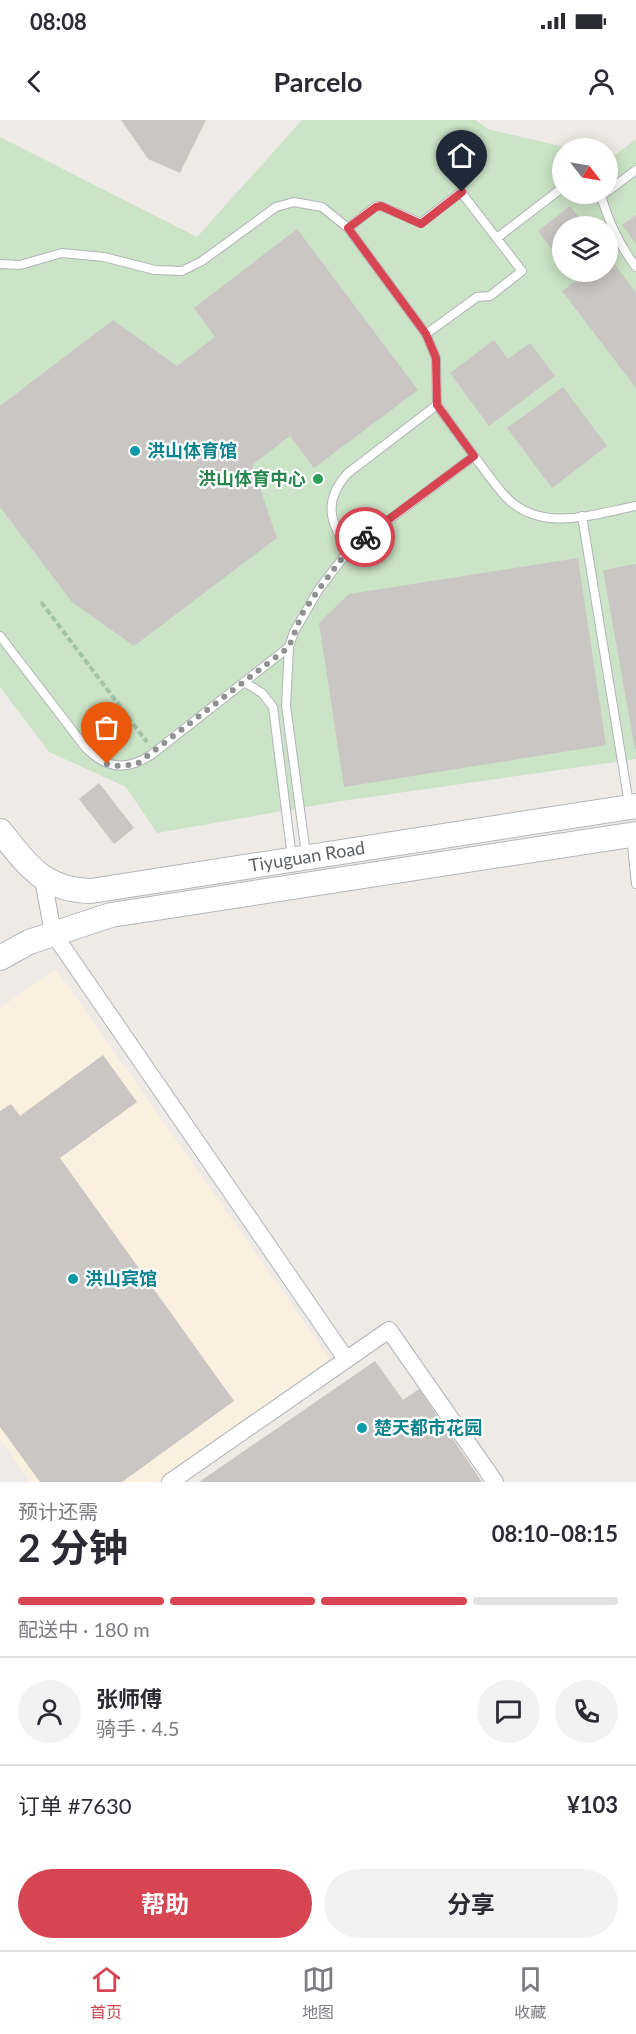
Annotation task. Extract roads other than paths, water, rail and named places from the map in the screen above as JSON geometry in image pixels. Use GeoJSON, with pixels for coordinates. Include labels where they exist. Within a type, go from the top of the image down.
{"type":"FeatureCollection","features":[{"type":"Feature","properties":{"kind":"main road","name":"Tiyuguan Road"},"geometry":{"type":"LineString","coordinates":[[0,831],[43,879],[71,890],[91,891],[633,807]]}},
{"type":"Feature","properties":{"kind":"main road","name":"Tiyuguan Road"},"geometry":{"type":"LineString","coordinates":[[0,958],[29,942],[111,915],[633,835]]}},
{"type":"Feature","properties":{"kind":"street"},"geometry":{"type":"LineString","coordinates":[[43,879],[53,933],[346,1359]]}},
{"type":"Feature","properties":{"kind":"street"},"geometry":{"type":"LineString","coordinates":[[171,1482],[389,1330],[495,1482]]}},
{"type":"Feature","properties":{"kind":"lane"},"geometry":{"type":"LineString","coordinates":[[618,183],[636,170]]}},
{"type":"Feature","properties":{"kind":"lane"},"geometry":{"type":"LineString","coordinates":[[348,228],[376,207],[381,206],[421,224],[462,192],[522,271],[490,296],[477,297],[426,334]]}},
{"type":"Feature","properties":{"kind":"lane"},"geometry":{"type":"LineString","coordinates":[[497,238],[552,196]]}},
{"type":"Feature","properties":{"kind":"lane"},"geometry":{"type":"LineString","coordinates":[[0,264],[20,265],[62,253],[104,256],[155,270],[182,271],[202,261],[264,215],[284,204],[294,202],[322,207],[348,228],[426,334],[436,358],[437,405],[506,497],[524,510],[552,520],[636,506]]}},
{"type":"Feature","properties":{"kind":"lane"},"geometry":{"type":"LineString","coordinates":[[604,204],[608,222],[621,248],[636,267]]}},
{"type":"Feature","properties":{"kind":"lane"},"geometry":{"type":"LineString","coordinates":[[349,549],[332,522],[331,506],[339,485],[348,473],[437,405]]}},
{"type":"Feature","properties":{"kind":"lane"},"geometry":{"type":"LineString","coordinates":[[299,859],[285,706],[289,647],[302,614],[349,549],[474,456]]}},
{"type":"Feature","properties":{"kind":"lane"},"geometry":{"type":"LineString","coordinates":[[582,516],[633,807]]}},
{"type":"Feature","properties":{"kind":"lane"},"geometry":{"type":"LineString","coordinates":[[0,636],[93,756],[107,764],[128,766],[137,764],[154,752],[289,647]]}},
{"type":"Feature","properties":{"kind":"lane"},"geometry":{"type":"LineString","coordinates":[[244,682],[262,693],[273,707],[299,859]]}},
{"type":"Feature","properties":{"kind":"lane"},"geometry":{"type":"LineString","coordinates":[[633,835],[636,884]]}},
{"type":"Feature","properties":{"kind":"place","name":"洪山体育馆"},"geometry":{"type":"Point","coordinates":[135,451]}},
{"type":"Feature","properties":{"kind":"place","name":"洪山体育中心"},"geometry":{"type":"Point","coordinates":[318,479]}},
{"type":"Feature","properties":{"kind":"place","name":"洪山宾馆"},"geometry":{"type":"Point","coordinates":[73,1279]}},
{"type":"Feature","properties":{"kind":"place","name":"楚天都市花园"},"geometry":{"type":"Point","coordinates":[362,1428]}}]}
